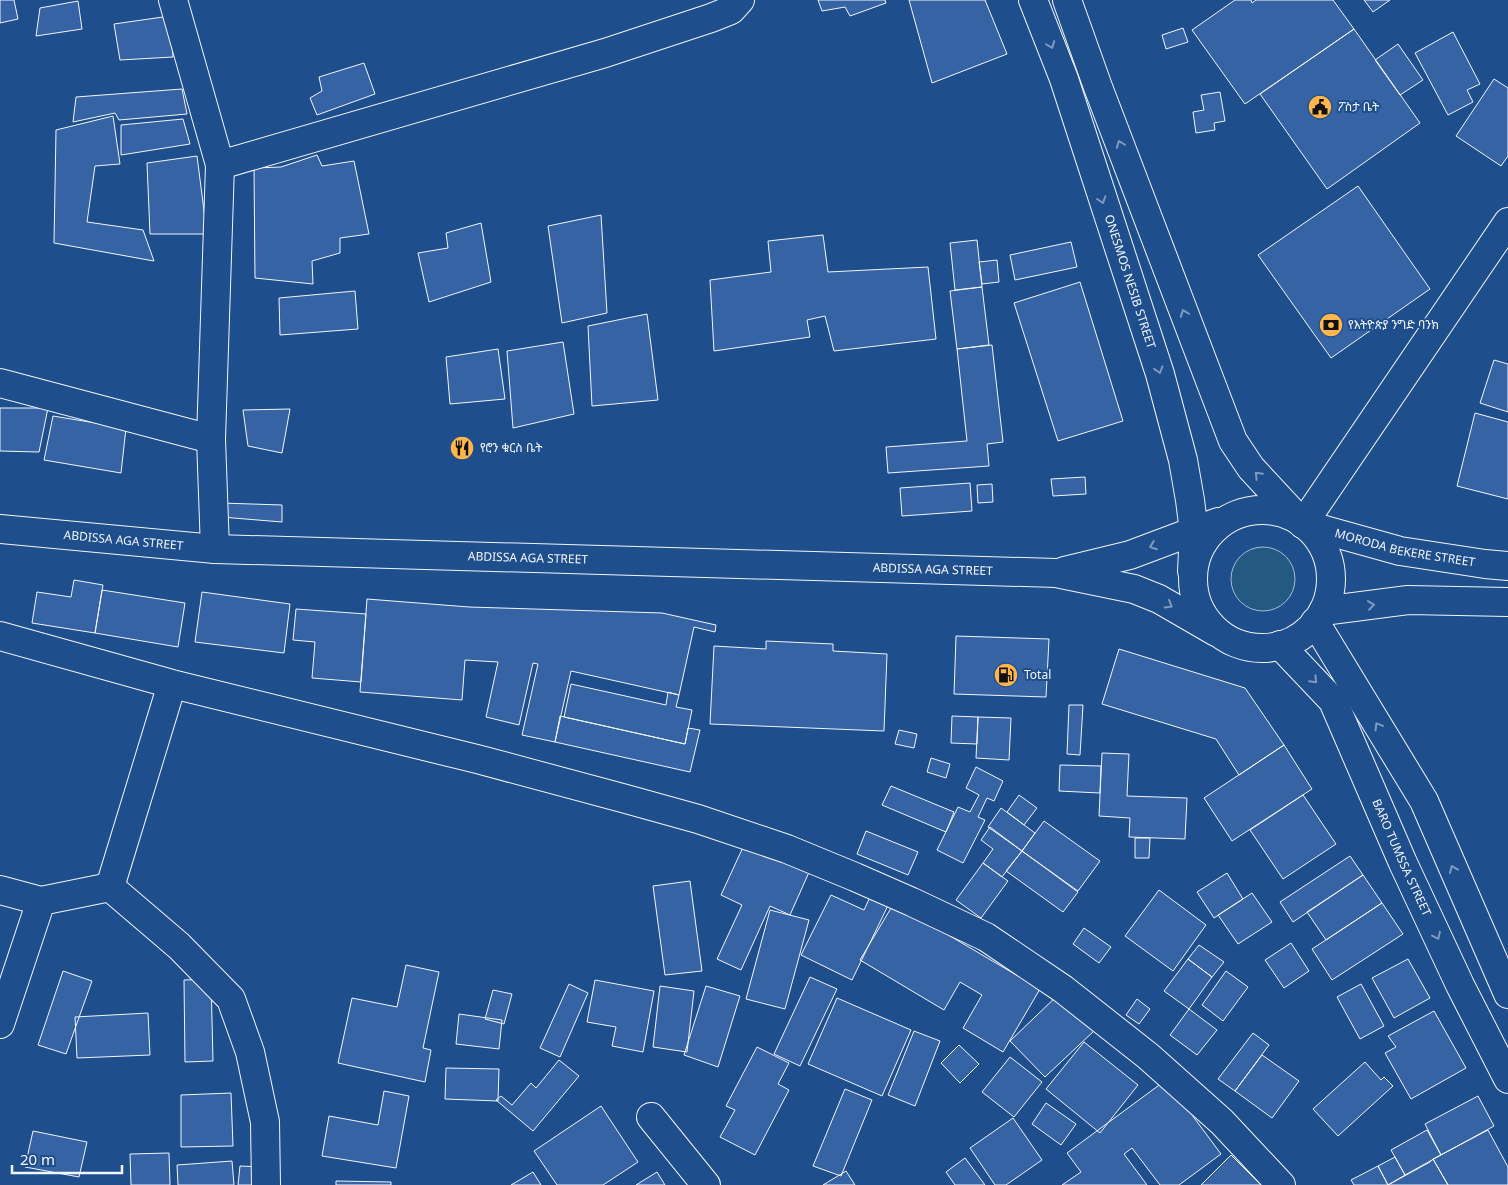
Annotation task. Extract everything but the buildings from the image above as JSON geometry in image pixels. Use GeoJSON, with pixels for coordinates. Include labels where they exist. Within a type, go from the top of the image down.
{"type":"FeatureCollection","features":[{"type":"Feature","properties":{"kind":"main road"},"geometry":{"type":"LineString","coordinates":[[174,0],[220,165],[211,439],[215,550]]}},
{"type":"Feature","properties":{"kind":"main road"},"geometry":{"type":"LineString","coordinates":[[220,165],[605,53],[711,18],[731,10],[740,0]]}},
{"type":"Feature","properties":{"kind":"main road","name":"ONESMOS NESIB STREET"},"geometry":{"type":"LineString","coordinates":[[1033,0],[1064,79],[1157,365],[1183,460],[1194,532],[1192,570]]}},
{"type":"Feature","properties":{"kind":"main road"},"geometry":{"type":"LineString","coordinates":[[1056,573],[1134,589],[1159,599],[1236,643],[1260,648],[1280,645],[1300,636],[1319,616],[1329,596],[1331,579],[1324,547],[1251,468],[1233,441],[1098,88],[1067,0]]}},
{"type":"Feature","properties":{"kind":"main road"},"geometry":{"type":"LineString","coordinates":[[1064,79],[1098,88]]}},
{"type":"Feature","properties":{"kind":"main road"},"geometry":{"type":"LineString","coordinates":[[1303,524],[1508,222]]}},
{"type":"Feature","properties":{"kind":"main road"},"geometry":{"type":"LineString","coordinates":[[1120,256],[1158,246]]}},
{"type":"Feature","properties":{"kind":"main road"},"geometry":{"type":"LineString","coordinates":[[0,383],[211,439]]}},
{"type":"Feature","properties":{"kind":"main road"},"geometry":{"type":"LineString","coordinates":[[1056,573],[1130,555],[1194,532],[1231,516],[1250,511],[1268,510],[1285,514],[1303,524]]}},
{"type":"Feature","properties":{"kind":"main road"},"geometry":{"type":"LineString","coordinates":[[1216,632],[1202,614],[1194,593],[1192,570],[1204,540],[1216,527],[1231,516]]}},
{"type":"Feature","properties":{"kind":"main road","name":"MORODA BEKERE STREET"},"geometry":{"type":"LineString","coordinates":[[1303,524],[1400,551],[1508,566]]}},
{"type":"Feature","properties":{"kind":"main road","name":"ABDISSA AGA STREET"},"geometry":{"type":"LineString","coordinates":[[0,529],[215,550],[1056,573]]}},
{"type":"Feature","properties":{"kind":"main road"},"geometry":{"type":"LineString","coordinates":[[1319,616],[1408,600],[1508,602]]}},
{"type":"Feature","properties":{"kind":"main road"},"geometry":{"type":"LineString","coordinates":[[1319,616],[1424,801],[1506,984]]}},
{"type":"Feature","properties":{"kind":"main road"},"geometry":{"type":"LineString","coordinates":[[0,636],[172,684],[487,762],[698,819],[787,849],[912,902],[986,937],[1063,989],[1148,1056],[1222,1122],[1281,1185]]}},
{"type":"Feature","properties":{"kind":"main road","name":"BARO TUMSSA STREET"},"geometry":{"type":"LineString","coordinates":[[1280,645],[1334,701],[1403,863],[1460,985],[1508,1079]]}},
{"type":"Feature","properties":{"kind":"main road"},"geometry":{"type":"LineString","coordinates":[[110,887],[172,684]]}},
{"type":"Feature","properties":{"kind":"main road"},"geometry":{"type":"LineString","coordinates":[[0,890],[41,901],[110,887]]}},
{"type":"Feature","properties":{"kind":"main road"},"geometry":{"type":"LineString","coordinates":[[110,887],[179,946],[231,999],[250,1052],[265,1122],[266,1185]]}},
{"type":"Feature","properties":{"kind":"main road"},"geometry":{"type":"LineString","coordinates":[[0,1024],[41,901]]}},
{"type":"Feature","properties":{"kind":"main road"},"geometry":{"type":"LineString","coordinates":[[652,1117],[706,1185]]}},
{"type":"Feature","properties":{"kind":"shaded area"},"geometry":{"type":"Polygon","coordinates":[[[1263,547],[1281,553],[1289,561],[1295,579],[1289,597],[1281,605],[1263,611],[1245,605],[1237,597],[1231,579],[1237,561],[1245,553],[1263,547]]]}},
{"type":"Feature","properties":{"kind":"place","name":"ፖስታ ቤት"},"geometry":{"type":"Point","coordinates":[1320,107]}},
{"type":"Feature","properties":{"kind":"place","name":"የእትዮጵያ ንግድ ባንክ"},"geometry":{"type":"Point","coordinates":[1331,325]}},
{"type":"Feature","properties":{"kind":"place","name":"የሮን ቁርስ ቤት"},"geometry":{"type":"Point","coordinates":[462,448]}},
{"type":"Feature","properties":{"kind":"place","name":"Total"},"geometry":{"type":"Point","coordinates":[1006,675]}}]}
